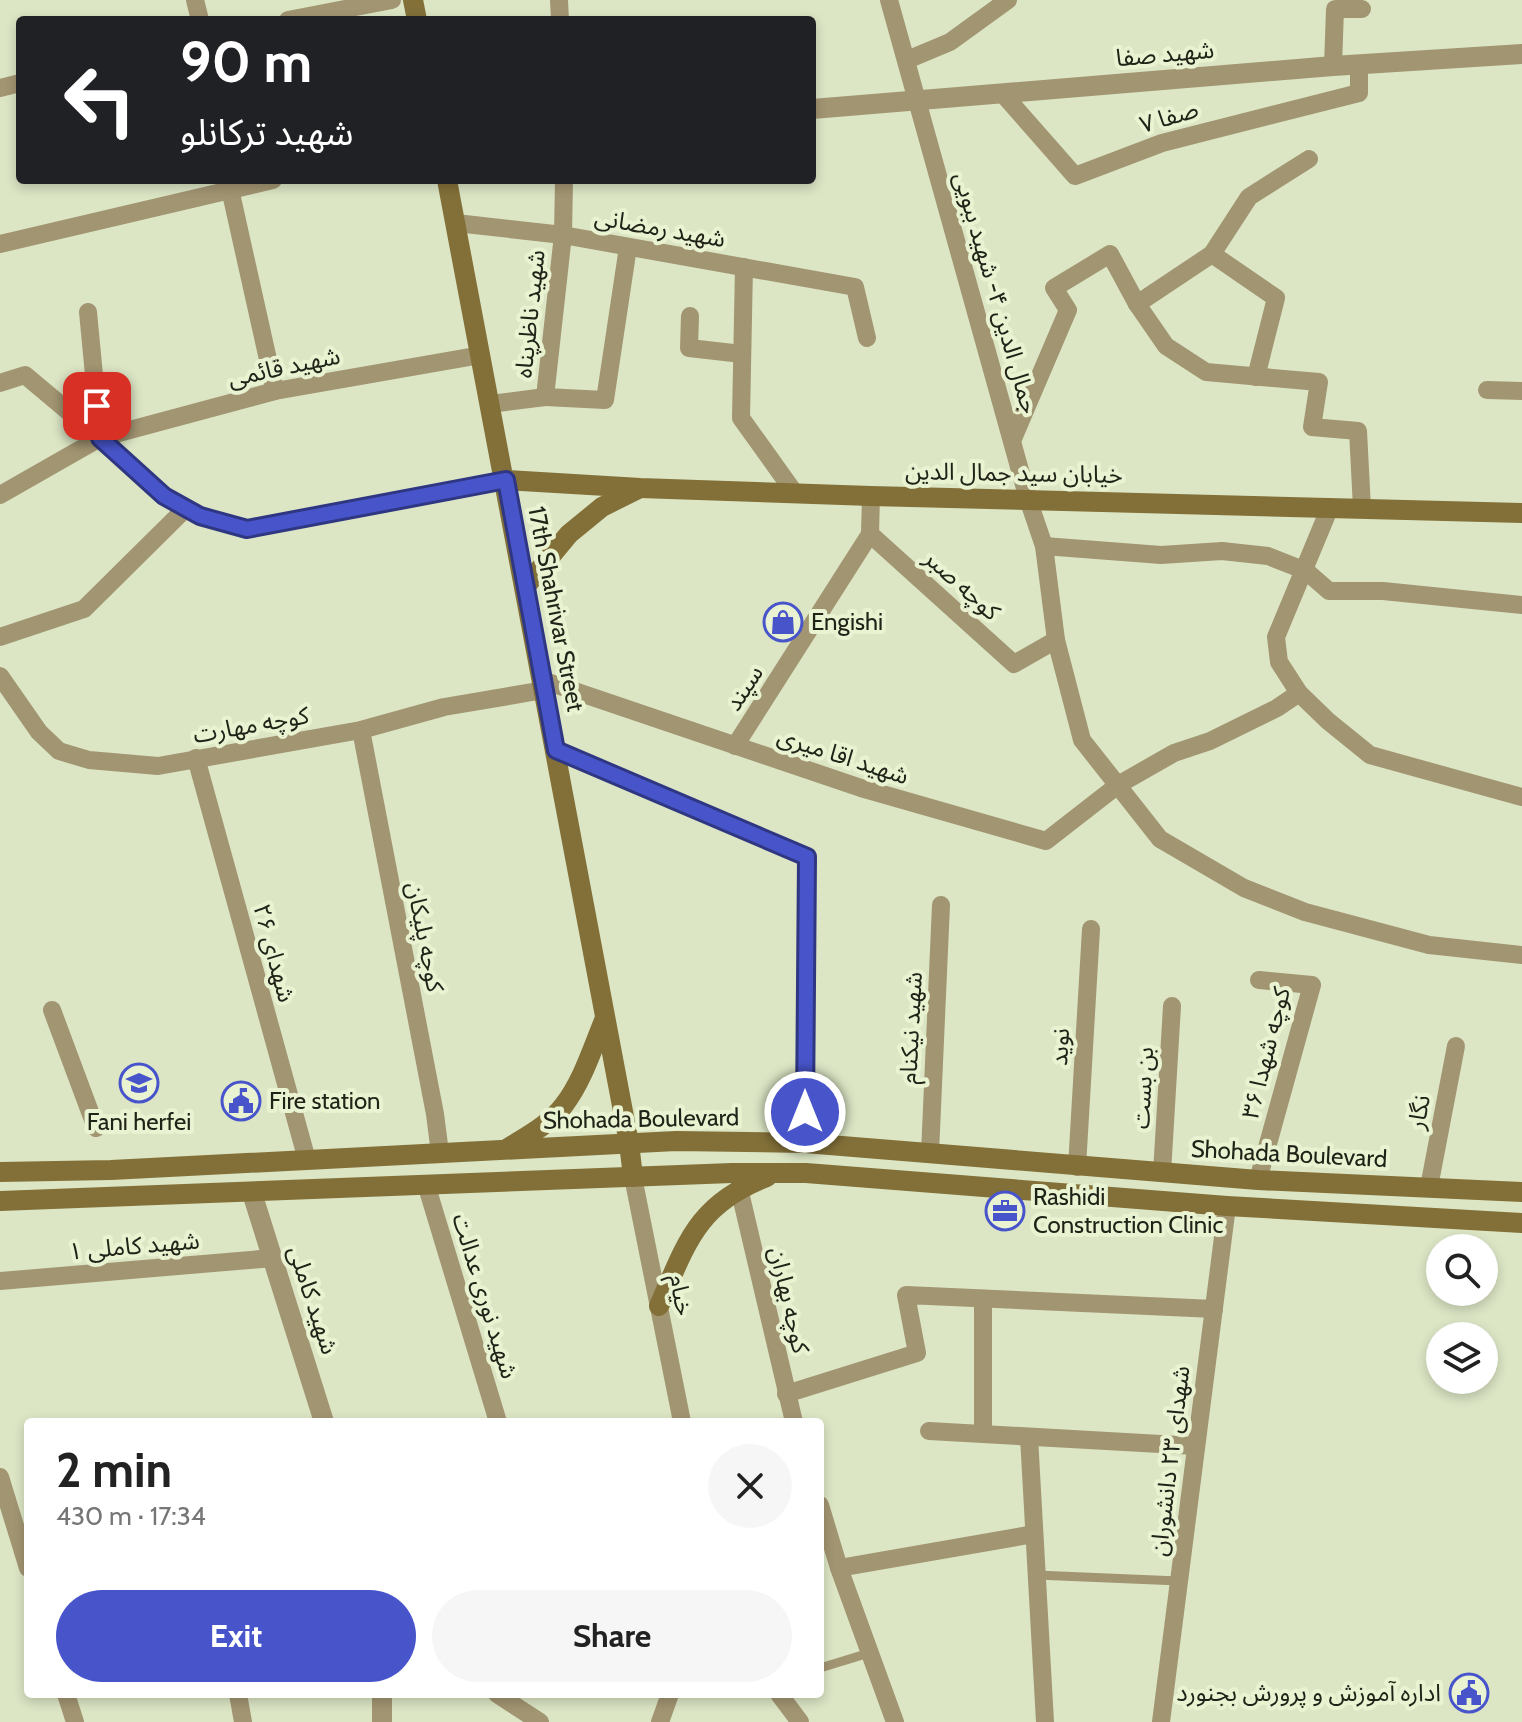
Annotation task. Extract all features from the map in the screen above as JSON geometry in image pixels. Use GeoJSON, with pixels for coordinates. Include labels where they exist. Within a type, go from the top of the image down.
{"type":"FeatureCollection","features":[{"type":"Feature","properties":{"kind":"main road","name":"17th Shahrivar Street"},"geometry":{"type":"LineString","coordinates":[[448,184],[506,480],[633,1177]]}},
{"type":"Feature","properties":{"kind":"main road","name":"خیابان سید جمال الدین"},"geometry":{"type":"LineString","coordinates":[[506,480],[871,496],[1522,513]]}},
{"type":"Feature","properties":{"kind":"main road"},"geometry":{"type":"LineString","coordinates":[[525,587],[569,534],[602,507],[640,488]]}},
{"type":"Feature","properties":{"kind":"main road"},"geometry":{"type":"LineString","coordinates":[[505,1150],[543,1125],[563,1106],[582,1074],[605,1018]]}},
{"type":"Feature","properties":{"kind":"main road","name":"Shohada Boulevard"},"geometry":{"type":"LineString","coordinates":[[0,1172],[629,1143],[805,1143],[1258,1180],[1522,1192]]}},
{"type":"Feature","properties":{"kind":"main road"},"geometry":{"type":"LineString","coordinates":[[659,1306],[688,1240],[711,1209],[744,1180],[745,1156],[755,1143]]}},
{"type":"Feature","properties":{"kind":"main road"},"geometry":{"type":"LineString","coordinates":[[541,1148],[546,1153],[549,1166],[542,1180]]}},
{"type":"Feature","properties":{"kind":"main road"},"geometry":{"type":"LineString","coordinates":[[0,1201],[633,1177],[744,1180],[778,1173],[1227,1206],[1522,1223]]}},
{"type":"Feature","properties":{"kind":"street"},"geometry":{"type":"LineString","coordinates":[[309,16],[392,0]]}},
{"type":"Feature","properties":{"kind":"street","name":"جمال الدین ۴- شهید ببویی"},"geometry":{"type":"LineString","coordinates":[[889,0],[1028,499],[1044,546],[1056,640],[1082,740],[1160,839],[1244,888],[1305,912],[1429,945],[1522,955]]}},
{"type":"Feature","properties":{"kind":"street"},"geometry":{"type":"LineString","coordinates":[[907,60],[950,42],[1008,0]]}},
{"type":"Feature","properties":{"kind":"street"},"geometry":{"type":"LineString","coordinates":[[1333,66],[1335,9],[1362,9]]}},
{"type":"Feature","properties":{"kind":"street","name":"شهید صفا"},"geometry":{"type":"LineString","coordinates":[[816,109],[1333,66],[1522,54]]}},
{"type":"Feature","properties":{"kind":"street","name":"صفا ۷"},"geometry":{"type":"LineString","coordinates":[[1003,94],[1075,176],[1162,143],[1359,93],[1359,65]]}},
{"type":"Feature","properties":{"kind":"street"},"geometry":{"type":"LineString","coordinates":[[1137,304],[1212,254],[1249,197],[1309,159]]}},
{"type":"Feature","properties":{"kind":"street","name":"شهید ناظرپناه"},"geometry":{"type":"LineString","coordinates":[[490,404],[545,397],[563,235],[564,184]]}},
{"type":"Feature","properties":{"kind":"street"},"geometry":{"type":"LineString","coordinates":[[0,244],[228,185],[275,391]]}},
{"type":"Feature","properties":{"kind":"street","name":"شهید رمضانی"},"geometry":{"type":"LineString","coordinates":[[456,223],[563,235],[855,287],[867,338]]}},
{"type":"Feature","properties":{"kind":"street"},"geometry":{"type":"LineString","coordinates":[[545,397],[605,400],[628,247]]}},
{"type":"Feature","properties":{"kind":"street"},"geometry":{"type":"LineString","coordinates":[[1012,441],[1068,310],[1054,288],[1110,254],[1137,304],[1166,346],[1206,372],[1319,382],[1312,427],[1358,431],[1362,508]]}},
{"type":"Feature","properties":{"kind":"street"},"geometry":{"type":"LineString","coordinates":[[1212,254],[1276,298],[1256,377]]}},
{"type":"Feature","properties":{"kind":"street"},"geometry":{"type":"LineString","coordinates":[[744,267],[741,418],[794,492]]}},
{"type":"Feature","properties":{"kind":"street"},"geometry":{"type":"LineString","coordinates":[[88,312],[100,438]]}},
{"type":"Feature","properties":{"kind":"street"},"geometry":{"type":"LineString","coordinates":[[690,316],[689,348],[742,354]]}},
{"type":"Feature","properties":{"kind":"street","name":"شهید قائمی"},"geometry":{"type":"LineString","coordinates":[[0,495],[100,438],[275,391],[481,355]]}},
{"type":"Feature","properties":{"kind":"street"},"geometry":{"type":"LineString","coordinates":[[0,383],[25,375],[164,496],[200,516],[247,529],[506,480]]}},
{"type":"Feature","properties":{"kind":"street"},"geometry":{"type":"LineString","coordinates":[[1487,390],[1522,391]]}},
{"type":"Feature","properties":{"kind":"street"},"geometry":{"type":"LineString","coordinates":[[870,534],[871,496]]}},
{"type":"Feature","properties":{"kind":"street"},"geometry":{"type":"LineString","coordinates":[[1330,507],[1276,637],[1279,662],[1299,693],[1370,755],[1522,797]]}},
{"type":"Feature","properties":{"kind":"street"},"geometry":{"type":"LineString","coordinates":[[0,637],[84,609],[186,508]]}},
{"type":"Feature","properties":{"kind":"street","name":"کوچه صبر"},"geometry":{"type":"LineString","coordinates":[[870,534],[1014,664],[1056,640]]}},
{"type":"Feature","properties":{"kind":"street","name":"سپند"},"geometry":{"type":"LineString","coordinates":[[735,746],[870,534]]}},
{"type":"Feature","properties":{"kind":"street"},"geometry":{"type":"LineString","coordinates":[[1044,546],[1161,555],[1222,551],[1268,556],[1306,571],[1329,591],[1383,591],[1522,605]]}},
{"type":"Feature","properties":{"kind":"street","name":"کوچه مهارت"},"geometry":{"type":"LineString","coordinates":[[0,676],[39,732],[59,751],[89,760],[147,766],[361,730],[444,707],[543,685]]}},
{"type":"Feature","properties":{"kind":"street","name":"شهید اقا میری"},"geometry":{"type":"LineString","coordinates":[[543,685],[861,788],[1046,841],[1118,785]]}},
{"type":"Feature","properties":{"kind":"street"},"geometry":{"type":"LineString","coordinates":[[1118,785],[1174,753],[1210,741],[1277,708],[1299,693]]}},
{"type":"Feature","properties":{"kind":"street","name":"کوچه پلیکان"},"geometry":{"type":"LineString","coordinates":[[361,730],[440,1153]]}},
{"type":"Feature","properties":{"kind":"street"},"geometry":{"type":"LineString","coordinates":[[556,750],[807,857],[805,1143]]}},
{"type":"Feature","properties":{"kind":"street","name":"شهدای ۲۶"},"geometry":{"type":"LineString","coordinates":[[196,758],[307,1160]]}},
{"type":"Feature","properties":{"kind":"street","name":"شهید نیکنام"},"geometry":{"type":"LineString","coordinates":[[930,1153],[941,905]]}},
{"type":"Feature","properties":{"kind":"street","name":"نوید"},"geometry":{"type":"LineString","coordinates":[[1077,1167],[1091,929]]}},
{"type":"Feature","properties":{"kind":"street","name":"کوچه شهدا ۳۶"},"geometry":{"type":"LineString","coordinates":[[1258,1180],[1312,985],[1259,980]]}},
{"type":"Feature","properties":{"kind":"street","name":"بن بست"},"geometry":{"type":"LineString","coordinates":[[1162,1173],[1172,1006]]}},
{"type":"Feature","properties":{"kind":"street"},"geometry":{"type":"LineString","coordinates":[[52,1010],[96,1128]]}},
{"type":"Feature","properties":{"kind":"street","name":"نگار"},"geometry":{"type":"LineString","coordinates":[[1429,1187],[1456,1046]]}},
{"type":"Feature","properties":{"kind":"street","name":"خیام"},"geometry":{"type":"LineString","coordinates":[[633,1177],[681,1418]]}},
{"type":"Feature","properties":{"kind":"street","name":"کوچه بهاران"},"geometry":{"type":"LineString","coordinates":[[744,1180],[793,1418]]}},
{"type":"Feature","properties":{"kind":"street","name":"شهید نوری عدالت"},"geometry":{"type":"LineString","coordinates":[[426,1184],[497,1418]]}},
{"type":"Feature","properties":{"kind":"street","name":"شهید کاملی"},"geometry":{"type":"LineString","coordinates":[[252,1193],[323,1418]]}},
{"type":"Feature","properties":{"kind":"street","name":"شهدای ۲۳ دانشوران"},"geometry":{"type":"LineString","coordinates":[[1161,1722],[1227,1206]]}},
{"type":"Feature","properties":{"kind":"street","name":"شهید کاملی ۱"},"geometry":{"type":"LineString","coordinates":[[0,1281],[273,1258]]}},
{"type":"Feature","properties":{"kind":"street"},"geometry":{"type":"LineString","coordinates":[[786,1394],[917,1353],[906,1295],[1214,1309]]}},
{"type":"Feature","properties":{"kind":"street"},"geometry":{"type":"LineString","coordinates":[[983,1299],[983,1434]]}},
{"type":"Feature","properties":{"kind":"street"},"geometry":{"type":"LineString","coordinates":[[929,1431],[1196,1446]]}},
{"type":"Feature","properties":{"kind":"street"},"geometry":{"type":"LineString","coordinates":[[1029,1437],[1045,1722]]}},
{"type":"Feature","properties":{"kind":"street"},"geometry":{"type":"LineString","coordinates":[[0,1477],[24,1555]]}},
{"type":"Feature","properties":{"kind":"street"},"geometry":{"type":"LineString","coordinates":[[824,1518],[895,1722]]}},
{"type":"Feature","properties":{"kind":"street"},"geometry":{"type":"LineString","coordinates":[[839,1568],[1034,1534]]}},
{"type":"Feature","properties":{"kind":"street"},"geometry":{"type":"LineString","coordinates":[[67,1698],[75,1722]]}},
{"type":"Feature","properties":{"kind":"street"},"geometry":{"type":"LineString","coordinates":[[239,1698],[243,1722]]}},
{"type":"Feature","properties":{"kind":"street"},"geometry":{"type":"LineString","coordinates":[[382,1698],[382,1722]]}},
{"type":"Feature","properties":{"kind":"street"},"geometry":{"type":"LineString","coordinates":[[509,1698],[540,1722]]}},
{"type":"Feature","properties":{"kind":"street"},"geometry":{"type":"LineString","coordinates":[[660,1722],[669,1698]]}},
{"type":"Feature","properties":{"kind":"street"},"geometry":{"type":"LineString","coordinates":[[782,1698],[800,1722]]}},
{"type":"Feature","properties":{"kind":"lane"},"geometry":{"type":"LineString","coordinates":[[1036,1575],[1179,1581]]}},
{"type":"Feature","properties":{"kind":"lane"},"geometry":{"type":"LineString","coordinates":[[824,1667],[869,1653]]}},
{"type":"Feature","properties":{"kind":"place","name":"Engishi"},"geometry":{"type":"Point","coordinates":[783,622]}},
{"type":"Feature","properties":{"kind":"place","name":"Fani herfei"},"geometry":{"type":"Point","coordinates":[139,1083]}},
{"type":"Feature","properties":{"kind":"place","name":"Fire station"},"geometry":{"type":"Point","coordinates":[241,1101]}},
{"type":"Feature","properties":{"kind":"place","name":"Rashidi Construction Clinic"},"geometry":{"type":"Point","coordinates":[1005,1211]}},
{"type":"Feature","properties":{"kind":"place","name":"اداره آموزش و پرورش بجنورد"},"geometry":{"type":"Point","coordinates":[1469,1693]}},
{"type":"Feature","properties":{"kind":"route"},"geometry":{"type":"LineString","coordinates":[[97,406],[100,438],[164,496],[200,516],[247,529],[506,480],[556,750],[807,857],[805,1112]]}}]}
